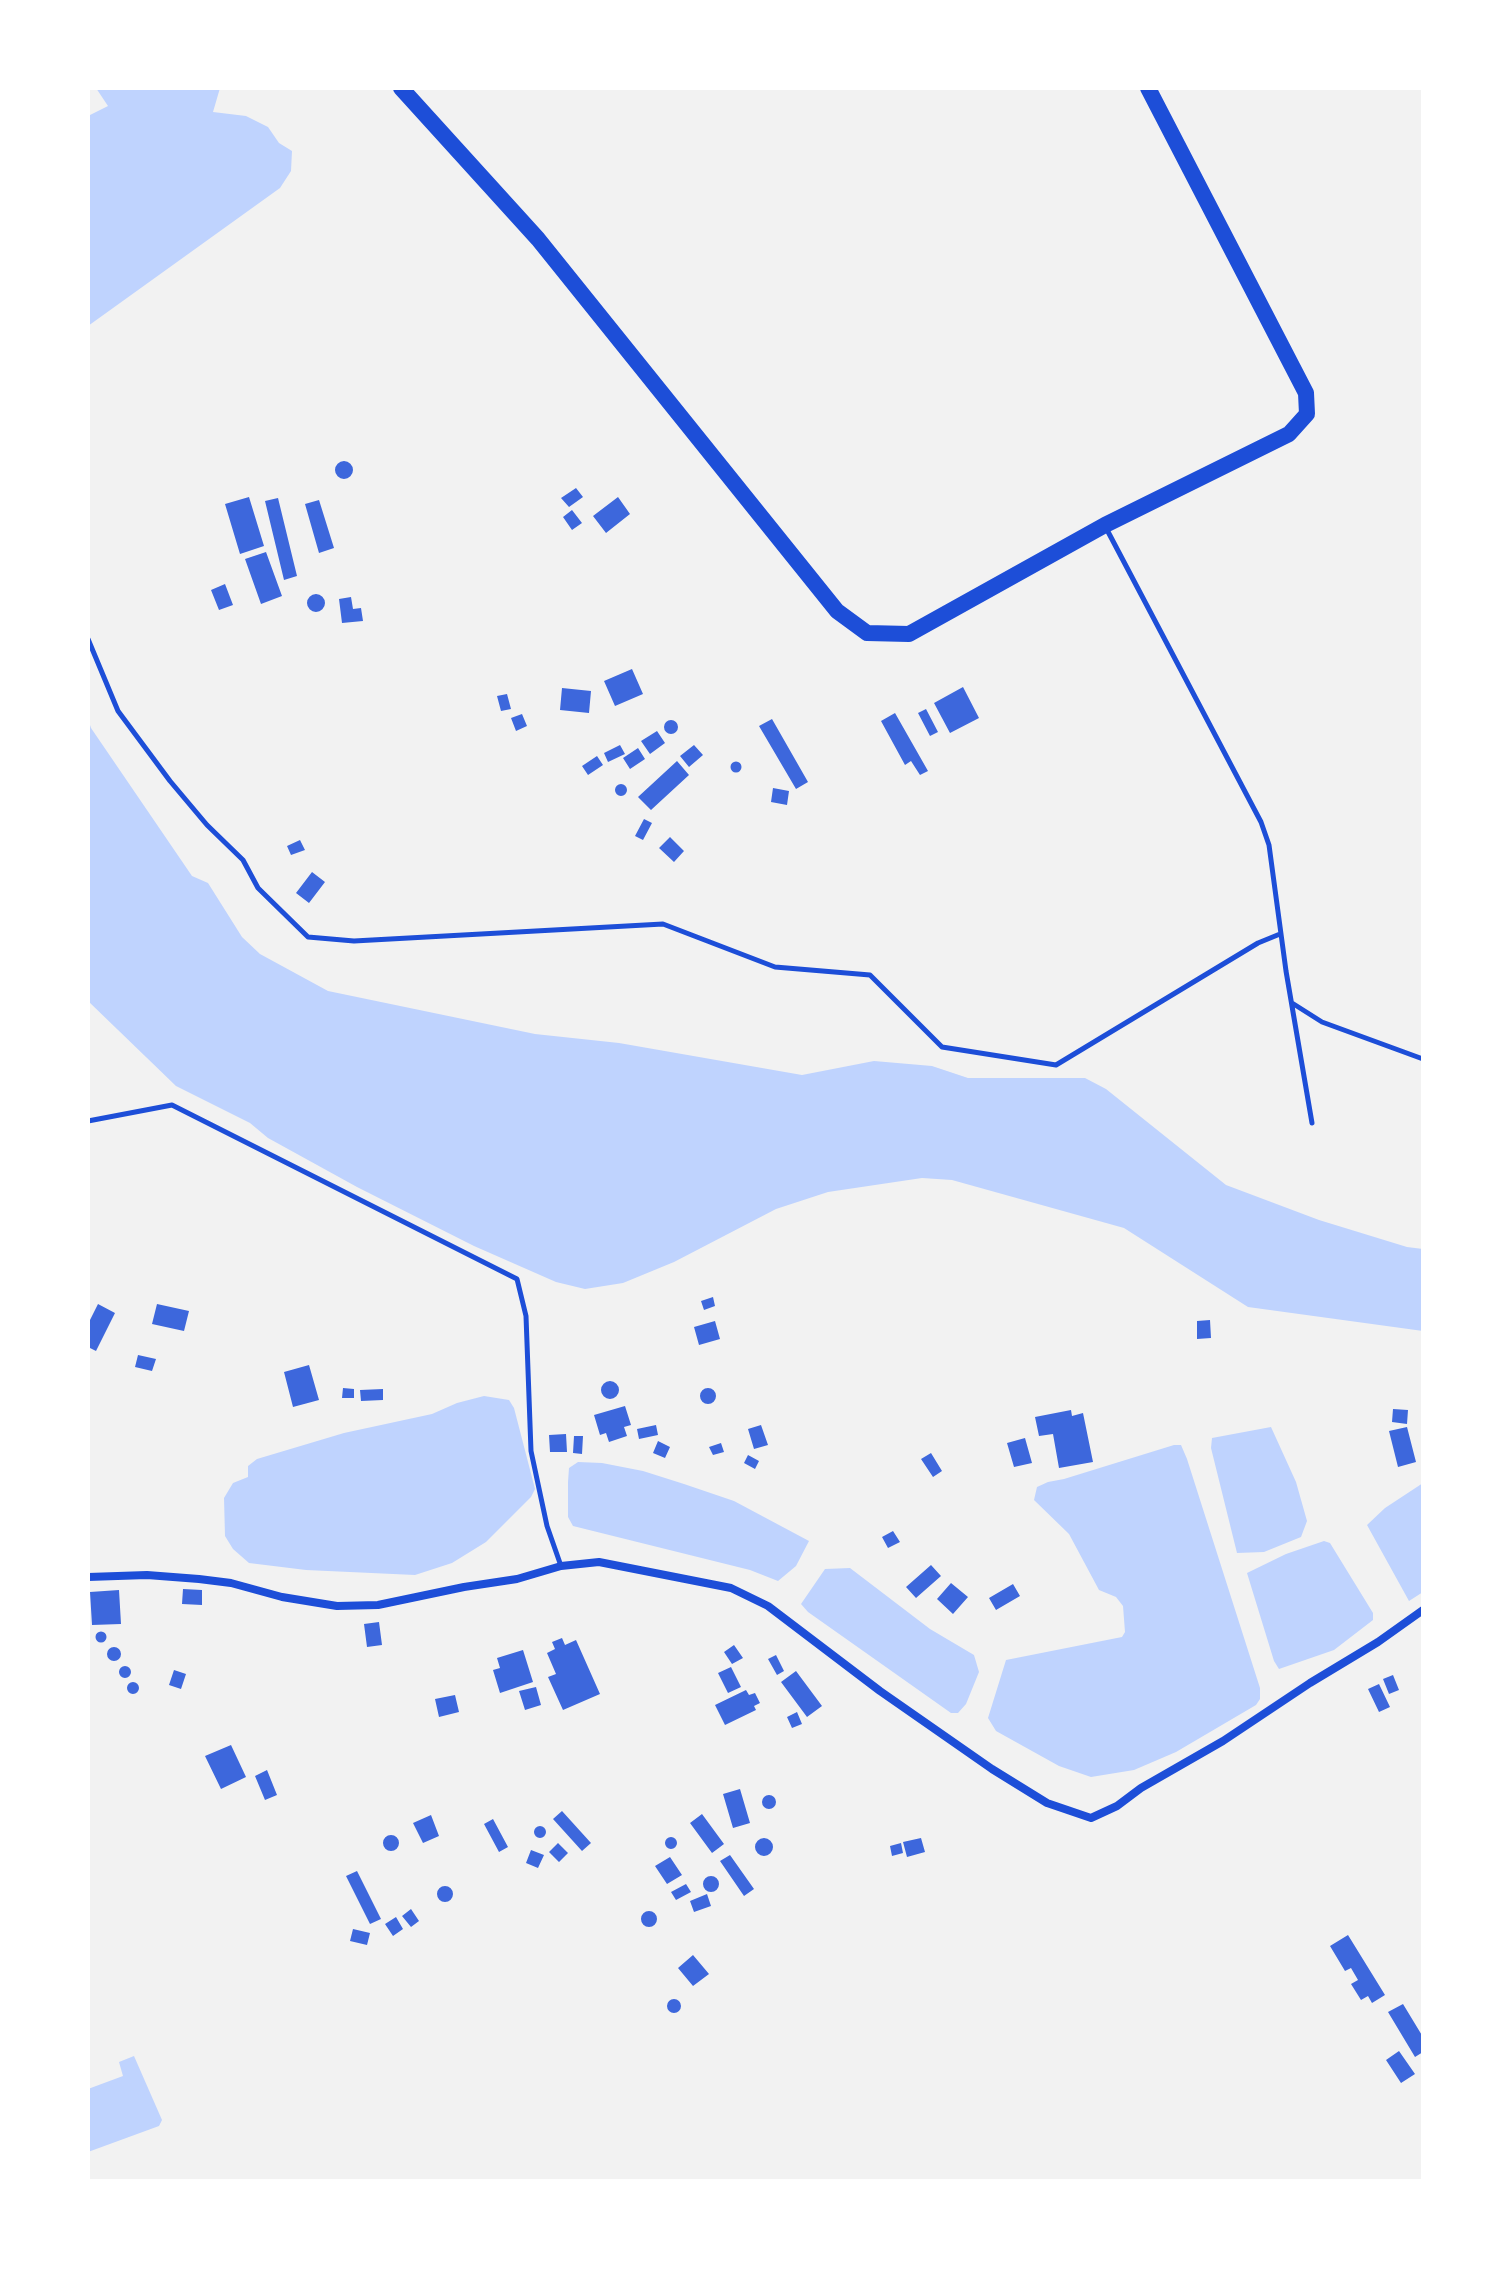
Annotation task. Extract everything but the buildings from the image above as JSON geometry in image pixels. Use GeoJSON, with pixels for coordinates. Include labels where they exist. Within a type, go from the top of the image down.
{"type":"FeatureCollection","features":[{"type":"Feature","properties":{"kind":"main road"},"geometry":{"type":"LineString","coordinates":[[401,88],[538,239],[837,611],[867,633],[909,634],[1105,525],[1289,434],[1307,414],[1306,393],[1148,88]]}},
{"type":"Feature","properties":{"kind":"street"},"geometry":{"type":"LineString","coordinates":[[88,1577],[147,1575],[199,1579],[337,1606],[378,1605],[426,1597],[464,1587],[517,1579],[561,1566],[599,1562],[731,1588],[768,1606],[880,1691],[992,1769],[1047,1803],[1091,1818],[1117,1806],[1141,1788],[1223,1741],[1423,1610]]}},
{"type":"Feature","properties":{"kind":"lane"},"geometry":{"type":"LineString","coordinates":[[1105,525],[1261,822],[1269,845],[1280,934],[1312,1123]]}},
{"type":"Feature","properties":{"kind":"lane"},"geometry":{"type":"LineString","coordinates":[[88,639],[118,711],[170,781],[207,825],[243,860],[258,888],[308,937],[354,941],[663,924],[775,967],[870,975],[942,1047],[1056,1065],[1258,943],[1280,934]]}},
{"type":"Feature","properties":{"kind":"lane"},"geometry":{"type":"LineString","coordinates":[[1291,1003],[1322,1022],[1423,1059]]}},
{"type":"Feature","properties":{"kind":"lane"},"geometry":{"type":"LineString","coordinates":[[88,1121],[172,1105],[517,1279],[526,1316],[531,1451],[547,1526],[561,1566]]}},
{"type":"Feature","properties":{"kind":"water"},"geometry":{"type":"Polygon","coordinates":[[[96,88],[220,88],[213,112],[246,116],[268,127],[279,143],[292,151],[291,171],[280,188],[88,326],[88,116],[108,106],[96,88]]]}},
{"type":"Feature","properties":{"kind":"water"},"geometry":{"type":"Polygon","coordinates":[[[88,719],[91,728],[192,876],[208,883],[242,937],[260,954],[328,991],[535,1034],[619,1043],[802,1075],[874,1061],[932,1066],[968,1078],[1085,1078],[1106,1089],[1226,1185],[1319,1220],[1423,1249],[1423,1331],[1248,1307],[1124,1228],[952,1180],[922,1178],[828,1192],[776,1209],[674,1262],[623,1283],[585,1289],[556,1282],[474,1246],[357,1187],[268,1138],[250,1123],[176,1086],[88,1001],[88,719]]]}},
{"type":"Feature","properties":{"kind":"water"},"geometry":{"type":"Polygon","coordinates":[[[484,1396],[509,1400],[514,1408],[535,1489],[531,1497],[486,1542],[452,1563],[415,1575],[306,1570],[249,1563],[233,1549],[225,1536],[224,1498],[233,1483],[248,1477],[248,1466],[257,1459],[344,1433],[432,1414],[484,1396]]]}},
{"type":"Feature","properties":{"kind":"water"},"geometry":{"type":"Polygon","coordinates":[[[1271,1427],[1296,1482],[1307,1521],[1301,1537],[1264,1552],[1237,1553],[1211,1448],[1212,1438],[1271,1427]]]}},
{"type":"Feature","properties":{"kind":"water"},"geometry":{"type":"Polygon","coordinates":[[[1181,1445],[1187,1459],[1260,1688],[1260,1699],[1256,1705],[1176,1752],[1134,1770],[1091,1777],[1059,1766],[996,1731],[988,1718],[1006,1660],[1122,1637],[1125,1632],[1123,1606],[1116,1597],[1099,1590],[1069,1534],[1034,1500],[1037,1487],[1181,1445]]]}},
{"type":"Feature","properties":{"kind":"water"},"geometry":{"type":"Polygon","coordinates":[[[578,1462],[643,1471],[734,1501],[809,1541],[796,1566],[778,1581],[750,1570],[573,1526],[568,1517],[569,1468],[578,1462]]]}},
{"type":"Feature","properties":{"kind":"water"},"geometry":{"type":"Polygon","coordinates":[[[1423,1483],[1423,1592],[1409,1601],[1367,1525],[1385,1508],[1423,1483]]]}},
{"type":"Feature","properties":{"kind":"water"},"geometry":{"type":"Polygon","coordinates":[[[1324,1541],[1330,1543],[1373,1613],[1373,1620],[1334,1650],[1279,1669],[1247,1573],[1286,1554],[1324,1541]]]}},
{"type":"Feature","properties":{"kind":"water"},"geometry":{"type":"Polygon","coordinates":[[[850,1568],[930,1629],[974,1655],[979,1672],[966,1704],[958,1713],[951,1713],[801,1604],[825,1569],[850,1568]]]}},
{"type":"Feature","properties":{"kind":"water"},"geometry":{"type":"Polygon","coordinates":[[[134,2056],[162,2120],[159,2126],[88,2152],[88,2089],[123,2076],[119,2062],[134,2056]]]}}]}
